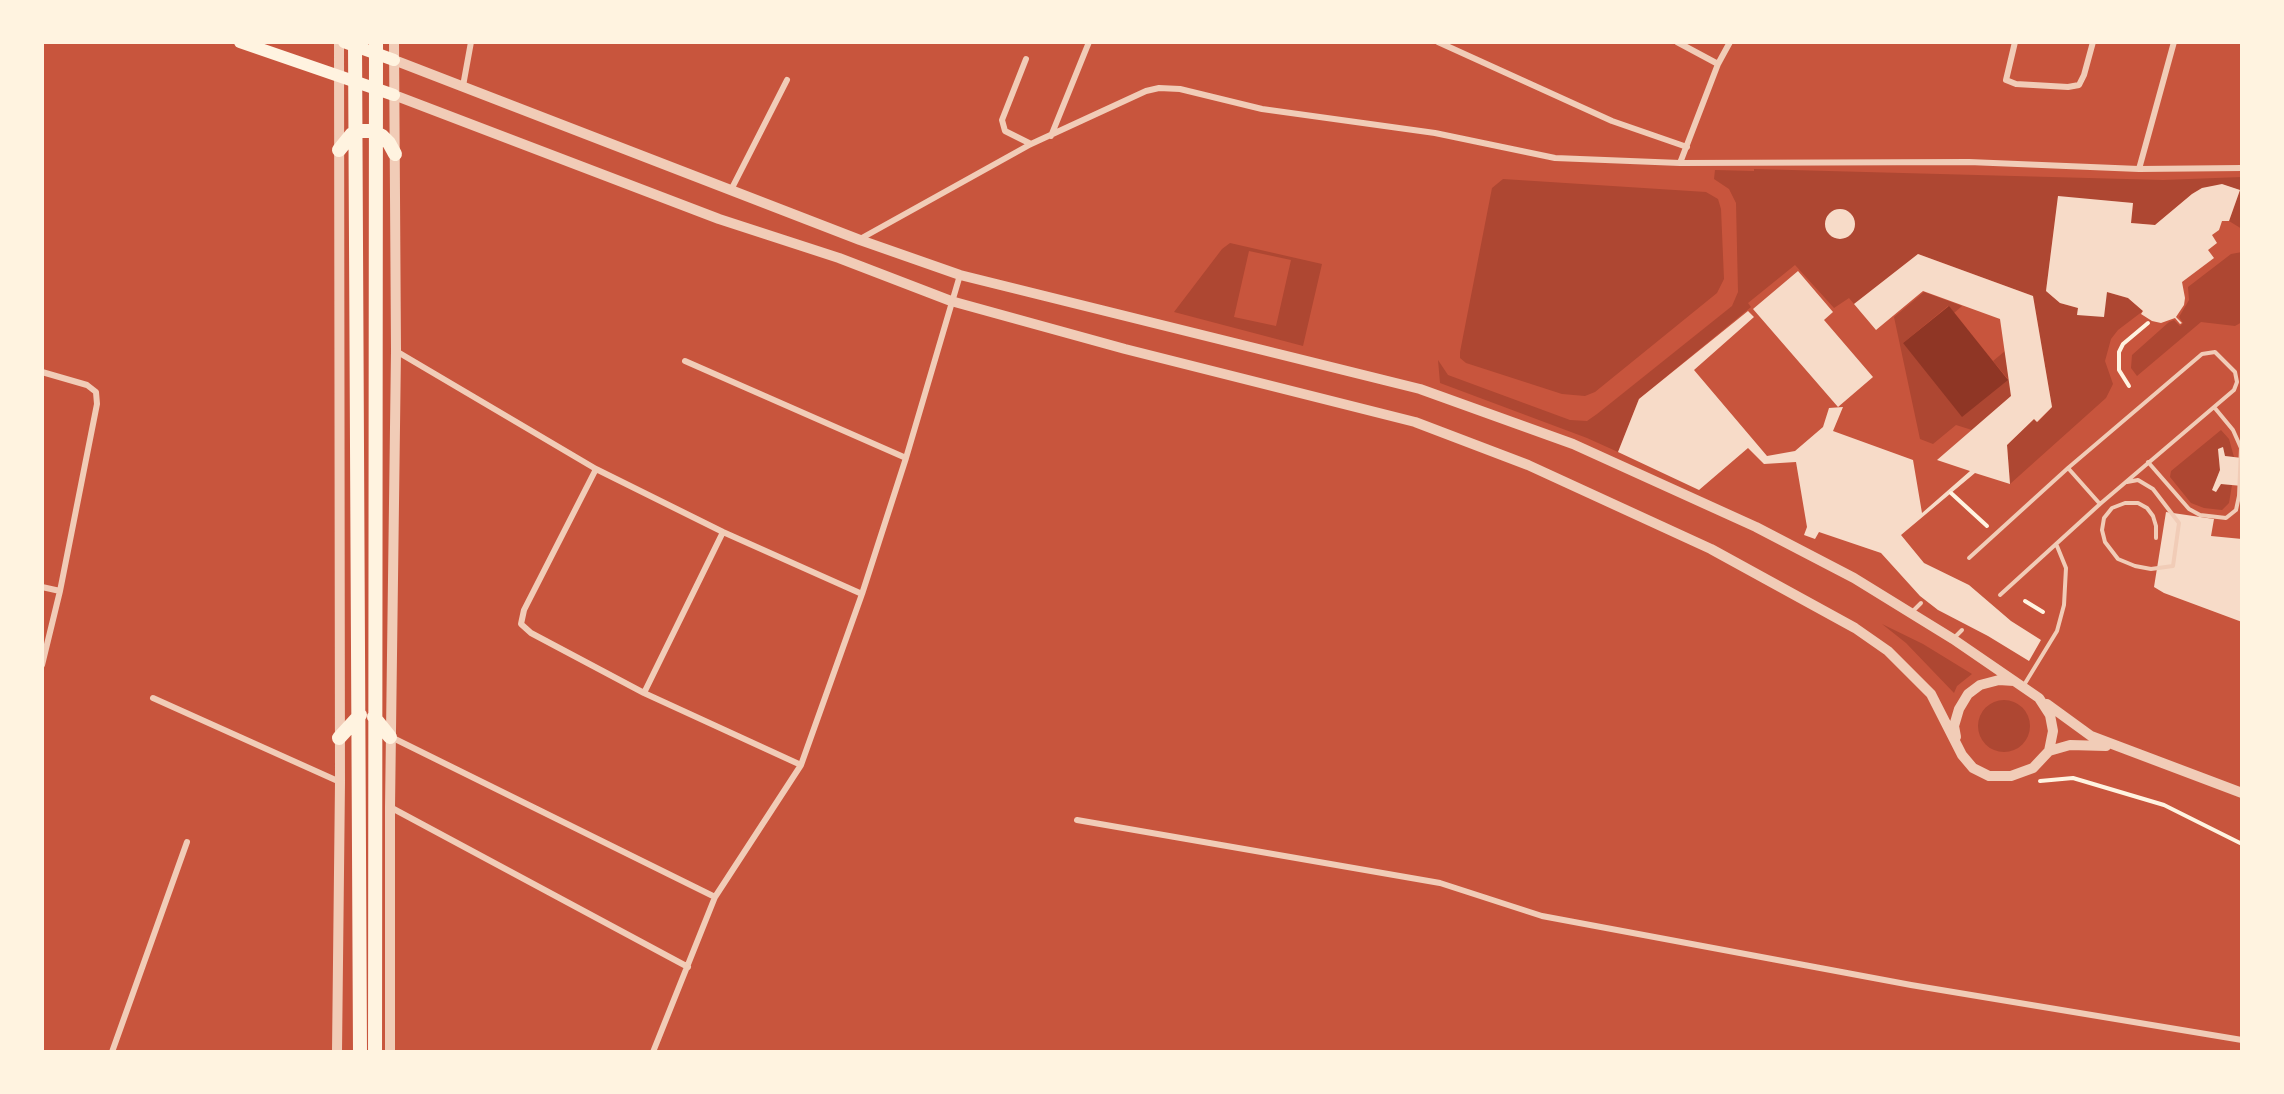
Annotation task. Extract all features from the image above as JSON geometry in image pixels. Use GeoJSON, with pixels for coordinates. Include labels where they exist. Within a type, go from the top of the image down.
{"type":"FeatureCollection","features":[{"type":"Feature","properties":{"kind":"main road"},"geometry":{"type":"LineString","coordinates":[[240,42],[394,95]]}},
{"type":"Feature","properties":{"kind":"main road"},"geometry":{"type":"LineString","coordinates":[[344,42],[394,60]]}},
{"type":"Feature","properties":{"kind":"main road"},"geometry":{"type":"LineString","coordinates":[[355,42],[360,1052]]}},
{"type":"Feature","properties":{"kind":"main road"},"geometry":{"type":"LineString","coordinates":[[375,1052],[376,42]]}},
{"type":"Feature","properties":{"kind":"main road"},"geometry":{"type":"LineString","coordinates":[[339,150],[352,134],[372,131],[389,143],[394,154]]}},
{"type":"Feature","properties":{"kind":"main road"},"geometry":{"type":"LineString","coordinates":[[339,738],[360,715]]}},
{"type":"Feature","properties":{"kind":"main road"},"geometry":{"type":"LineString","coordinates":[[374,717],[390,737]]}},
{"type":"Feature","properties":{"kind":"street"},"geometry":{"type":"LineString","coordinates":[[337,1052],[340,782],[339,42]]}},
{"type":"Feature","properties":{"kind":"street"},"geometry":{"type":"LineString","coordinates":[[390,1052],[390,737],[396,351],[394,42]]}},
{"type":"Feature","properties":{"kind":"street"},"geometry":{"type":"LineString","coordinates":[[462,86],[471,42]]}},
{"type":"Feature","properties":{"kind":"street"},"geometry":{"type":"LineString","coordinates":[[1050,136],[1089,42]]}},
{"type":"Feature","properties":{"kind":"street"},"geometry":{"type":"LineString","coordinates":[[1438,42],[1612,121],[1687,147]]}},
{"type":"Feature","properties":{"kind":"street"},"geometry":{"type":"LineString","coordinates":[[1677,42],[1719,64]]}},
{"type":"Feature","properties":{"kind":"street"},"geometry":{"type":"LineString","coordinates":[[1680,163],[1730,42]]}},
{"type":"Feature","properties":{"kind":"street"},"geometry":{"type":"LineString","coordinates":[[2015,42],[2006,81],[2016,84],[2068,87],[2079,86],[2093,42]]}},
{"type":"Feature","properties":{"kind":"street"},"geometry":{"type":"LineString","coordinates":[[2139,169],[2174,42]]}},
{"type":"Feature","properties":{"kind":"street"},"geometry":{"type":"LineString","coordinates":[[1026,59],[1002,120],[1005,131],[1031,144]]}},
{"type":"Feature","properties":{"kind":"street"},"geometry":{"type":"LineString","coordinates":[[394,60],[860,240],[960,275],[1420,389],[1573,444],[1756,527],[1854,578],[1953,639],[2091,736],[2242,793]]}},
{"type":"Feature","properties":{"kind":"street"},"geometry":{"type":"LineString","coordinates":[[731,190],[787,80]]}},
{"type":"Feature","properties":{"kind":"street"},"geometry":{"type":"LineString","coordinates":[[860,240],[1031,144],[1146,90],[1160,88],[1180,88],[1262,109],[1435,134],[1555,158],[1680,163],[1969,162],[2139,169],[2242,168]]}},
{"type":"Feature","properties":{"kind":"street"},"geometry":{"type":"LineString","coordinates":[[394,95],[719,219],[839,258],[951,300],[1125,349],[1415,422],[1528,465],[1712,549],[1855,628],[1888,651],[1931,694],[1962,755],[1973,768],[1989,776],[2010,776],[2033,768],[2049,751],[2070,745],[2121,748]]}},
{"type":"Feature","properties":{"kind":"street"},"geometry":{"type":"LineString","coordinates":[[653,1052],[715,897],[801,765],[862,594],[906,458],[960,275]]}},
{"type":"Feature","properties":{"kind":"street"},"geometry":{"type":"LineString","coordinates":[[396,351],[596,469],[723,532],[862,594]]}},
{"type":"Feature","properties":{"kind":"street"},"geometry":{"type":"LineString","coordinates":[[685,361],[906,458]]}},
{"type":"Feature","properties":{"kind":"street"},"geometry":{"type":"LineString","coordinates":[[42,372],[87,385],[96,392],[97,404],[60,591],[42,665]]}},
{"type":"Feature","properties":{"kind":"street"},"geometry":{"type":"LineString","coordinates":[[596,469],[524,610],[521,624],[531,633],[644,693],[801,765]]}},
{"type":"Feature","properties":{"kind":"street"},"geometry":{"type":"LineString","coordinates":[[644,693],[723,532]]}},
{"type":"Feature","properties":{"kind":"street"},"geometry":{"type":"LineString","coordinates":[[42,587],[60,591]]}},
{"type":"Feature","properties":{"kind":"street"},"geometry":{"type":"LineString","coordinates":[[1956,743],[1954,726],[1959,709],[1968,694],[1980,685],[2000,680],[2020,684]]}},
{"type":"Feature","properties":{"kind":"street"},"geometry":{"type":"LineString","coordinates":[[153,698],[340,782]]}},
{"type":"Feature","properties":{"kind":"street"},"geometry":{"type":"LineString","coordinates":[[2039,698],[2050,715],[2053,731],[2049,751]]}},
{"type":"Feature","properties":{"kind":"street"},"geometry":{"type":"LineString","coordinates":[[390,737],[715,897]]}},
{"type":"Feature","properties":{"kind":"street"},"geometry":{"type":"LineString","coordinates":[[390,807],[688,967]]}},
{"type":"Feature","properties":{"kind":"street"},"geometry":{"type":"LineString","coordinates":[[1077,820],[1440,883],[1554,918],[1911,985],[2242,1040]]}},
{"type":"Feature","properties":{"kind":"street"},"geometry":{"type":"LineString","coordinates":[[112,1052],[187,842]]}},
{"type":"Feature","properties":{"kind":"lane"},"geometry":{"type":"LineString","coordinates":[[1969,558],[2068,468],[2202,354],[2211,351],[2220,355],[2235,372],[2237,382],[2234,390],[2100,504],[2000,595]]}},
{"type":"Feature","properties":{"kind":"lane"},"geometry":{"type":"LineString","coordinates":[[2148,462],[2189,509],[2200,514],[2226,518],[2236,510],[2239,496],[2241,448],[2234,430],[2214,406]]}},
{"type":"Feature","properties":{"kind":"lane"},"geometry":{"type":"LineString","coordinates":[[2068,468],[2100,504]]}},
{"type":"Feature","properties":{"kind":"lane"},"geometry":{"type":"LineString","coordinates":[[2125,483],[2138,480],[2153,489],[2179,523],[2173,566],[2151,569],[2135,566],[2118,559],[2104,542],[2102,530],[2104,518],[2112,508],[2125,503],[2138,503],[2147,508],[2153,516],[2156,538]]}},
{"type":"Feature","properties":{"kind":"lane"},"geometry":{"type":"LineString","coordinates":[[2020,684],[2057,631],[2064,605],[2066,568],[2056,546]]}},
{"type":"Feature","properties":{"kind":"lane"},"geometry":{"type":"LineString","coordinates":[[1911,614],[1921,603]]}},
{"type":"Feature","properties":{"kind":"lane"},"geometry":{"type":"LineString","coordinates":[[1953,639],[1962,630]]}},
{"type":"Feature","properties":{"kind":"path"},"geometry":{"type":"LineString","coordinates":[[2129,386],[2119,370],[2119,352],[2123,344],[2148,323]]}},
{"type":"Feature","properties":{"kind":"path"},"geometry":{"type":"LineString","coordinates":[[1951,493],[1987,526]]}},
{"type":"Feature","properties":{"kind":"path"},"geometry":{"type":"LineString","coordinates":[[2025,601],[2043,612]]}},
{"type":"Feature","properties":{"kind":"path"},"geometry":{"type":"LineString","coordinates":[[2010,776],[2035,781],[2073,778],[2164,805],[2242,844]]}},
{"type":"Feature","properties":{"kind":"shaded area"},"geometry":{"type":"Polygon","coordinates":[[[1754,169],[2163,180],[2242,177],[2242,229],[2229,221],[2240,190],[2222,185],[2202,188],[2155,225],[2131,223],[2133,203],[2058,197],[2046,291],[2060,303],[2078,308],[2077,314],[2107,292],[2128,298],[2143,311],[2118,330],[2111,339],[2105,361],[2113,384],[2106,398],[2010,484],[2007,445],[2034,419],[2038,422],[2052,407],[2033,296],[1918,254],[1854,304],[1849,298],[1834,308],[1795,265],[1748,303],[1751,307],[1639,399],[1618,452],[1587,438],[1440,383],[1438,360],[1448,375],[1570,420],[1587,421],[1732,306],[1738,292],[1736,203],[1729,189],[1714,179],[1715,170],[1754,171],[1754,169]]]}},
{"type":"Feature","properties":{"kind":"shaded area"},"geometry":{"type":"Polygon","coordinates":[[[1503,179],[1706,192],[1718,199],[1721,209],[1724,279],[1717,293],[1595,392],[1585,396],[1562,394],[1466,363],[1460,358],[1460,352],[1492,188],[1503,179]]]}},
{"type":"Feature","properties":{"kind":"shaded area"},"geometry":{"type":"Polygon","coordinates":[[[1230,243],[1322,264],[1303,346],[1174,312],[1222,249],[1230,243]],[[1249,251],[1234,317],[1276,326],[1291,260],[1249,251]]]}},
{"type":"Feature","properties":{"kind":"shaded area"},"geometry":{"type":"Polygon","coordinates":[[[2242,252],[2242,322],[2235,326],[2201,322],[2137,376],[2131,368],[2132,355],[2169,322],[2174,320],[2180,326],[2183,323],[2179,317],[2189,300],[2188,287],[2231,254],[2242,252]]]}},
{"type":"Feature","properties":{"kind":"shaded area"},"geometry":{"type":"Polygon","coordinates":[[[1924,292],[1962,306],[1954,313],[1948,306],[1903,343],[2008,379],[1993,361],[2005,351],[2011,396],[1972,430],[1956,425],[1933,444],[1920,439],[1894,317],[1924,292]]]}},
{"type":"Feature","properties":{"kind":"shaded area"},"geometry":{"type":"Polygon","coordinates":[[[1949,306],[2008,380],[1962,417],[1903,343],[1949,306]]]}},
{"type":"Feature","properties":{"kind":"shaded area"},"geometry":{"type":"Polygon","coordinates":[[[2221,430],[2229,439],[2234,457],[2225,456],[2223,448],[2218,449],[2220,470],[2213,490],[2216,492],[2221,484],[2232,485],[2229,503],[2222,510],[2204,508],[2191,503],[2170,477],[2171,471],[2221,430]]]}},
{"type":"Feature","properties":{"kind":"shaded area"},"geometry":{"type":"Polygon","coordinates":[[[1882,624],[1923,644],[1972,674],[1957,686],[1954,693],[1906,643],[1882,624]]]}},
{"type":"Feature","properties":{"kind":"shaded area"},"geometry":{"type":"Polygon","coordinates":[[[2004,700],[2018,704],[2026,712],[2030,726],[2026,740],[2018,748],[2004,752],[1990,748],[1982,740],[1978,726],[1982,712],[1990,704],[2004,700]]]}},
{"type":"Feature","properties":{"kind":"building"},"geometry":{"type":"Polygon","coordinates":[[[2222,184],[2240,190],[2229,221],[2222,221],[2219,230],[2212,235],[2217,243],[2208,250],[2214,258],[2182,282],[2184,305],[2176,317],[2182,323],[2180,324],[2175,318],[2161,323],[2152,321],[2141,314],[2143,311],[2128,298],[2107,292],[2104,317],[2077,315],[2078,308],[2060,303],[2046,291],[2058,196],[2133,203],[2131,223],[2155,225],[2192,194],[2202,188],[2222,184]]]}},
{"type":"Feature","properties":{"kind":"building"},"geometry":{"type":"Polygon","coordinates":[[[1840,209],[1851,213],[1855,224],[1851,235],[1840,239],[1829,235],[1825,224],[1829,213],[1840,209]]]}},
{"type":"Feature","properties":{"kind":"building"},"geometry":{"type":"Polygon","coordinates":[[[1918,254],[2033,296],[2052,407],[2037,422],[2034,419],[2007,445],[2010,484],[1975,473],[1901,535],[1924,563],[1969,585],[2011,621],[2041,640],[2029,661],[1938,610],[1920,596],[1881,553],[1819,532],[1815,539],[1804,535],[1807,527],[1796,462],[1764,464],[1748,448],[1699,490],[1618,452],[1639,399],[1748,311],[1754,317],[1694,370],[1767,456],[1795,451],[1823,427],[1829,408],[1843,407],[1833,431],[1913,460],[1922,513],[1970,471],[1937,460],[2011,396],[2000,319],[1923,291],[1876,330],[1854,304],[1918,254]]]}},
{"type":"Feature","properties":{"kind":"building"},"geometry":{"type":"Polygon","coordinates":[[[1798,271],[1833,312],[1824,320],[1873,377],[1838,407],[1753,309],[1798,271]]]}},
{"type":"Feature","properties":{"kind":"building"},"geometry":{"type":"Polygon","coordinates":[[[2223,447],[2225,456],[2242,458],[2242,486],[2221,484],[2216,492],[2212,490],[2220,470],[2218,449],[2223,447]]]}},
{"type":"Feature","properties":{"kind":"building"},"geometry":{"type":"Polygon","coordinates":[[[2166,512],[2214,519],[2211,536],[2242,539],[2242,622],[2164,593],[2154,587],[2166,512]]]}}]}
